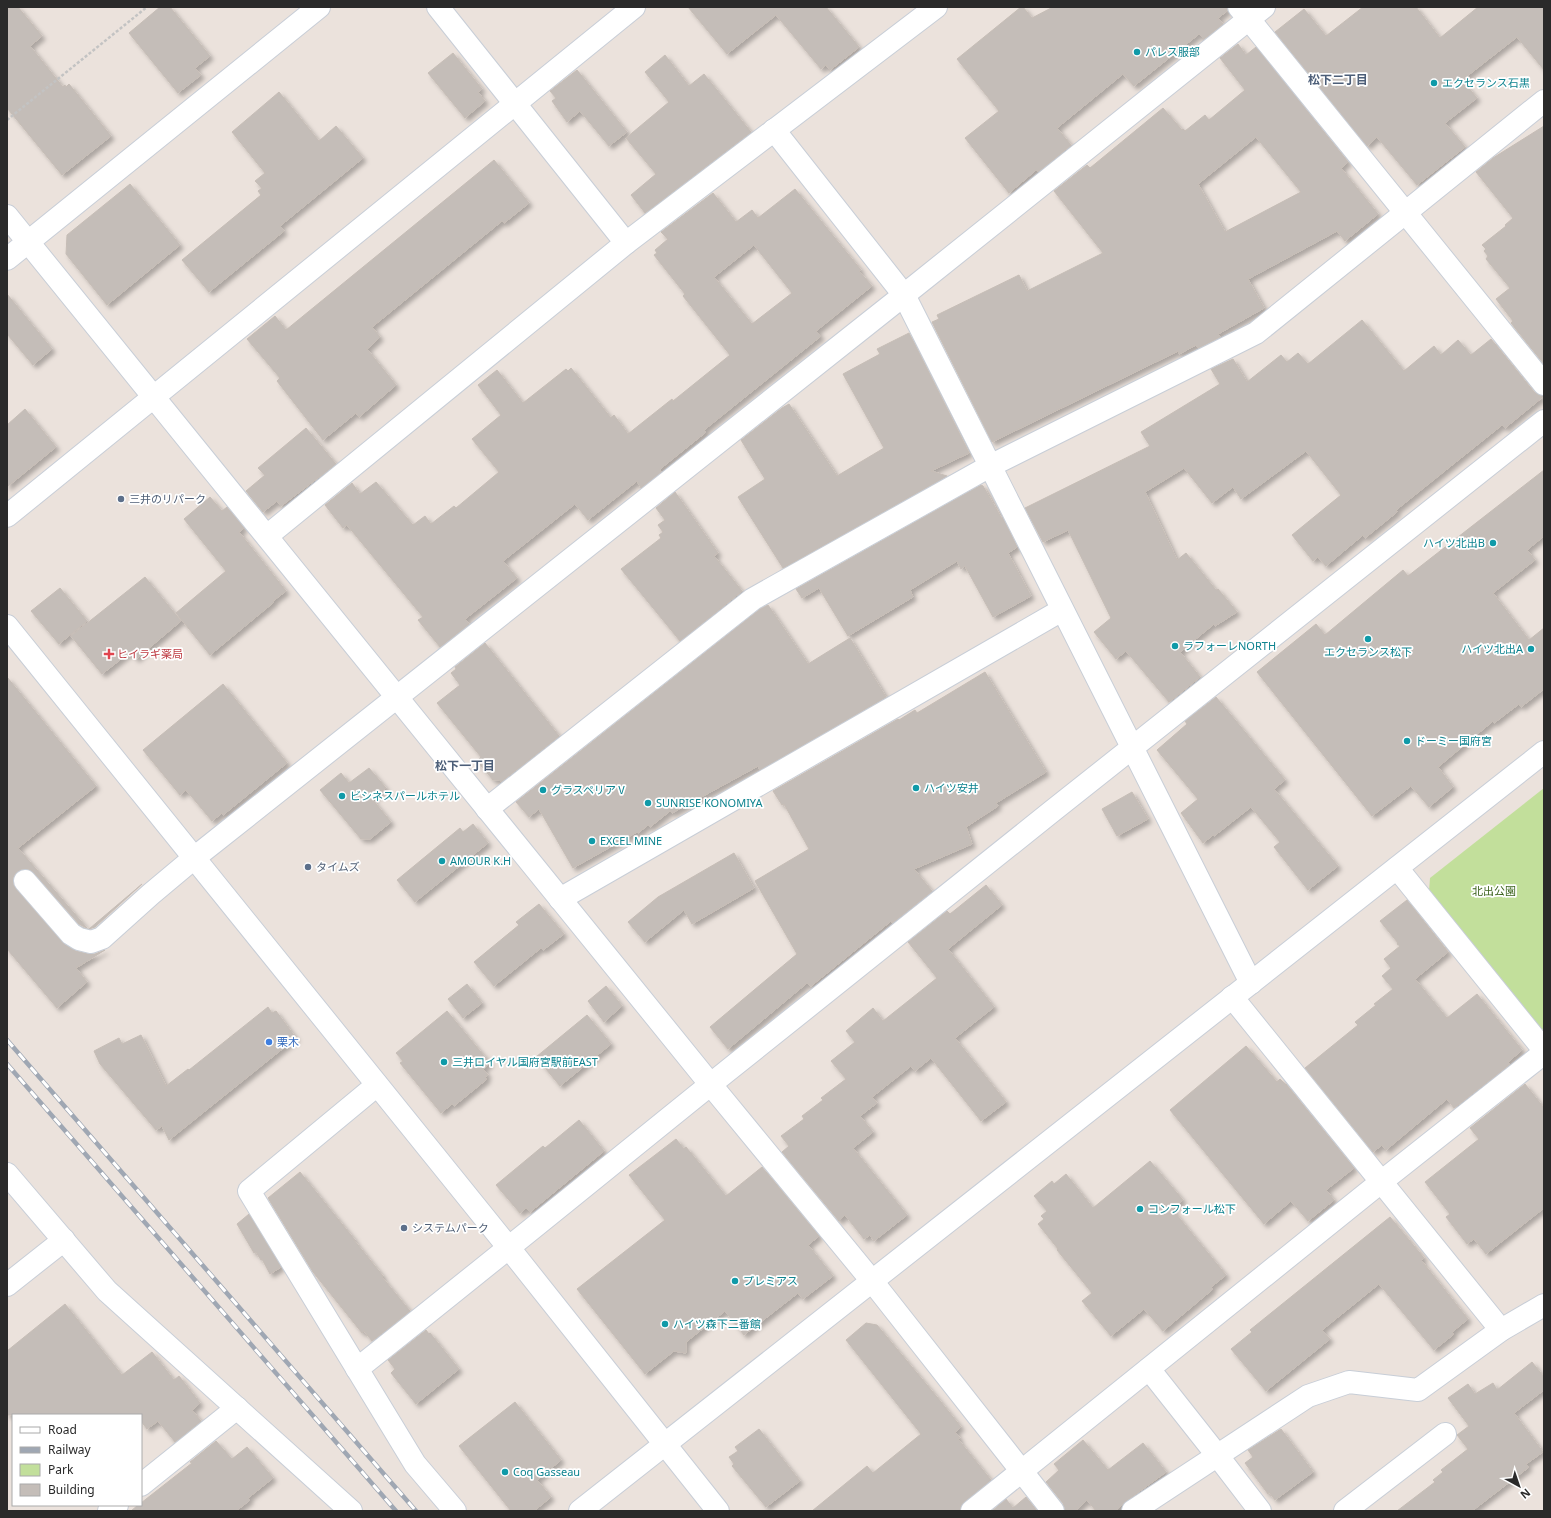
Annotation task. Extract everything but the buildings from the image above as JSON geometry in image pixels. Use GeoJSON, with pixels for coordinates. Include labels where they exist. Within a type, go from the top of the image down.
{"type":"FeatureCollection","features":[{"type":"Feature","properties":{"kind":"street"},"geometry":{"type":"LineString","coordinates":[[7,259],[319,7]]}},
{"type":"Feature","properties":{"kind":"street"},"geometry":{"type":"LineString","coordinates":[[438,7],[626,243]]}},
{"type":"Feature","properties":{"kind":"street"},"geometry":{"type":"LineString","coordinates":[[7,516],[634,7]]}},
{"type":"Feature","properties":{"kind":"street"},"geometry":{"type":"LineString","coordinates":[[266,536],[626,243],[936,7]]}},
{"type":"Feature","properties":{"kind":"street"},"geometry":{"type":"LineString","coordinates":[[25,881],[70,934],[79,939],[91,942],[102,938],[194,858],[904,295],[1251,11],[1405,213],[1544,384]]}},
{"type":"Feature","properties":{"kind":"street"},"geometry":{"type":"LineString","coordinates":[[487,809],[752,599],[990,466],[1256,333],[1544,101]]}},
{"type":"Feature","properties":{"kind":"street"},"geometry":{"type":"LineString","coordinates":[[774,130],[904,295],[1250,983]]}},
{"type":"Feature","properties":{"kind":"street"},"geometry":{"type":"LineString","coordinates":[[7,216],[711,1085],[872,1281],[1053,1511]]}},
{"type":"Feature","properties":{"kind":"street"},"geometry":{"type":"LineString","coordinates":[[357,1369],[1132,747],[1544,421]]}},
{"type":"Feature","properties":{"kind":"street"},"geometry":{"type":"LineString","coordinates":[[560,899],[1062,610]]}},
{"type":"Feature","properties":{"kind":"street"},"geometry":{"type":"LineString","coordinates":[[7,626],[509,1248],[664,1445],[718,1511]]}},
{"type":"Feature","properties":{"kind":"street"},"geometry":{"type":"LineString","coordinates":[[580,1511],[1544,752]]}},
{"type":"Feature","properties":{"kind":"street"},"geometry":{"type":"LineString","coordinates":[[972,1511],[1381,1182],[1542,1057],[1396,868]]}},
{"type":"Feature","properties":{"kind":"street"},"geometry":{"type":"LineString","coordinates":[[1232,998],[1501,1330]]}},
{"type":"Feature","properties":{"kind":"street"},"geometry":{"type":"LineString","coordinates":[[377,1085],[249,1191],[415,1464],[455,1511]]}},
{"type":"Feature","properties":{"kind":"street"},"geometry":{"type":"LineString","coordinates":[[7,1174],[107,1291],[351,1511]]}},
{"type":"Feature","properties":{"kind":"street"},"geometry":{"type":"LineString","coordinates":[[7,1285],[64,1240]]}},
{"type":"Feature","properties":{"kind":"street"},"geometry":{"type":"LineString","coordinates":[[1133,1511],[1308,1396],[1349,1382],[1418,1390],[1501,1330],[1544,1305]]}},
{"type":"Feature","properties":{"kind":"street"},"geometry":{"type":"LineString","coordinates":[[1149,1369],[1218,1455],[1260,1511]]}},
{"type":"Feature","properties":{"kind":"street"},"geometry":{"type":"LineString","coordinates":[[142,1485],[237,1408]]}},
{"type":"Feature","properties":{"kind":"street"},"geometry":{"type":"LineString","coordinates":[[1345,1511],[1445,1434]]}},
{"type":"Feature","properties":{"kind":"path"},"geometry":{"type":"LineString","coordinates":[[7,120],[147,7]]}},
{"type":"Feature","properties":{"kind":"green space","name":"北出公園"},"geometry":{"type":"Polygon","coordinates":[[[1544,788],[1544,1029],[1539,1029],[1429,891],[1430,878],[1544,788]]]}},
{"type":"Feature","properties":{"kind":"railway"},"geometry":{"type":"LineString","coordinates":[[7,1040],[416,1511]]}},
{"type":"Feature","properties":{"kind":"railway"},"geometry":{"type":"LineString","coordinates":[[7,1064],[396,1511]]}},
{"type":"Feature","properties":{"kind":"place","name":"パレス服部"},"geometry":{"type":"Point","coordinates":[1137,52]}},
{"type":"Feature","properties":{"kind":"place","name":"エクセランス石黒"},"geometry":{"type":"Point","coordinates":[1434,83]}},
{"type":"Feature","properties":{"kind":"place","name":"三井のリパーク"},"geometry":{"type":"Point","coordinates":[121,499]}},
{"type":"Feature","properties":{"kind":"place","name":"ハイツ北出B"},"geometry":{"type":"Point","coordinates":[1493,543]}},
{"type":"Feature","properties":{"kind":"place","name":"エクセランス松下"},"geometry":{"type":"Point","coordinates":[1368,639]}},
{"type":"Feature","properties":{"kind":"place","name":"ラフォーレNORTH"},"geometry":{"type":"Point","coordinates":[1175,646]}},
{"type":"Feature","properties":{"kind":"place","name":"ハイツ北出A"},"geometry":{"type":"Point","coordinates":[1531,649]}},
{"type":"Feature","properties":{"kind":"place","name":"ヒイラギ薬局"},"geometry":{"type":"Point","coordinates":[109,654]}},
{"type":"Feature","properties":{"kind":"place","name":"ドーミー国府宮"},"geometry":{"type":"Point","coordinates":[1407,741]}},
{"type":"Feature","properties":{"kind":"place","name":"ハイツ安井"},"geometry":{"type":"Point","coordinates":[916,788]}},
{"type":"Feature","properties":{"kind":"place","name":"グラスペリアⅤ"},"geometry":{"type":"Point","coordinates":[543,790]}},
{"type":"Feature","properties":{"kind":"place","name":"ビシネスパールホテル"},"geometry":{"type":"Point","coordinates":[342,796]}},
{"type":"Feature","properties":{"kind":"place","name":"SUNRISE KONOMIYA"},"geometry":{"type":"Point","coordinates":[648,803]}},
{"type":"Feature","properties":{"kind":"place","name":"EXCEL MINE"},"geometry":{"type":"Point","coordinates":[592,841]}},
{"type":"Feature","properties":{"kind":"place","name":"AMOUR K.H"},"geometry":{"type":"Point","coordinates":[442,861]}},
{"type":"Feature","properties":{"kind":"place","name":"タイムズ"},"geometry":{"type":"Point","coordinates":[308,867]}},
{"type":"Feature","properties":{"kind":"place","name":"栗木"},"geometry":{"type":"Point","coordinates":[269,1042]}},
{"type":"Feature","properties":{"kind":"place","name":"三井ロイヤル国府宮駅前EAST"},"geometry":{"type":"Point","coordinates":[444,1062]}},
{"type":"Feature","properties":{"kind":"place","name":"コンフォール松下"},"geometry":{"type":"Point","coordinates":[1140,1209]}},
{"type":"Feature","properties":{"kind":"place","name":"システムパーク"},"geometry":{"type":"Point","coordinates":[404,1228]}},
{"type":"Feature","properties":{"kind":"place","name":"プレミアス"},"geometry":{"type":"Point","coordinates":[735,1281]}},
{"type":"Feature","properties":{"kind":"place","name":"ハイツ森下二番館"},"geometry":{"type":"Point","coordinates":[665,1324]}},
{"type":"Feature","properties":{"kind":"place","name":"Coq Gasseau"},"geometry":{"type":"Point","coordinates":[505,1472]}},
{"type":"Feature","properties":{"kind":"district","name":"松下二丁目"},"geometry":{"type":"Point","coordinates":[1338,80]}},
{"type":"Feature","properties":{"kind":"district","name":"松下一丁目"},"geometry":{"type":"Point","coordinates":[465,766]}}]}
